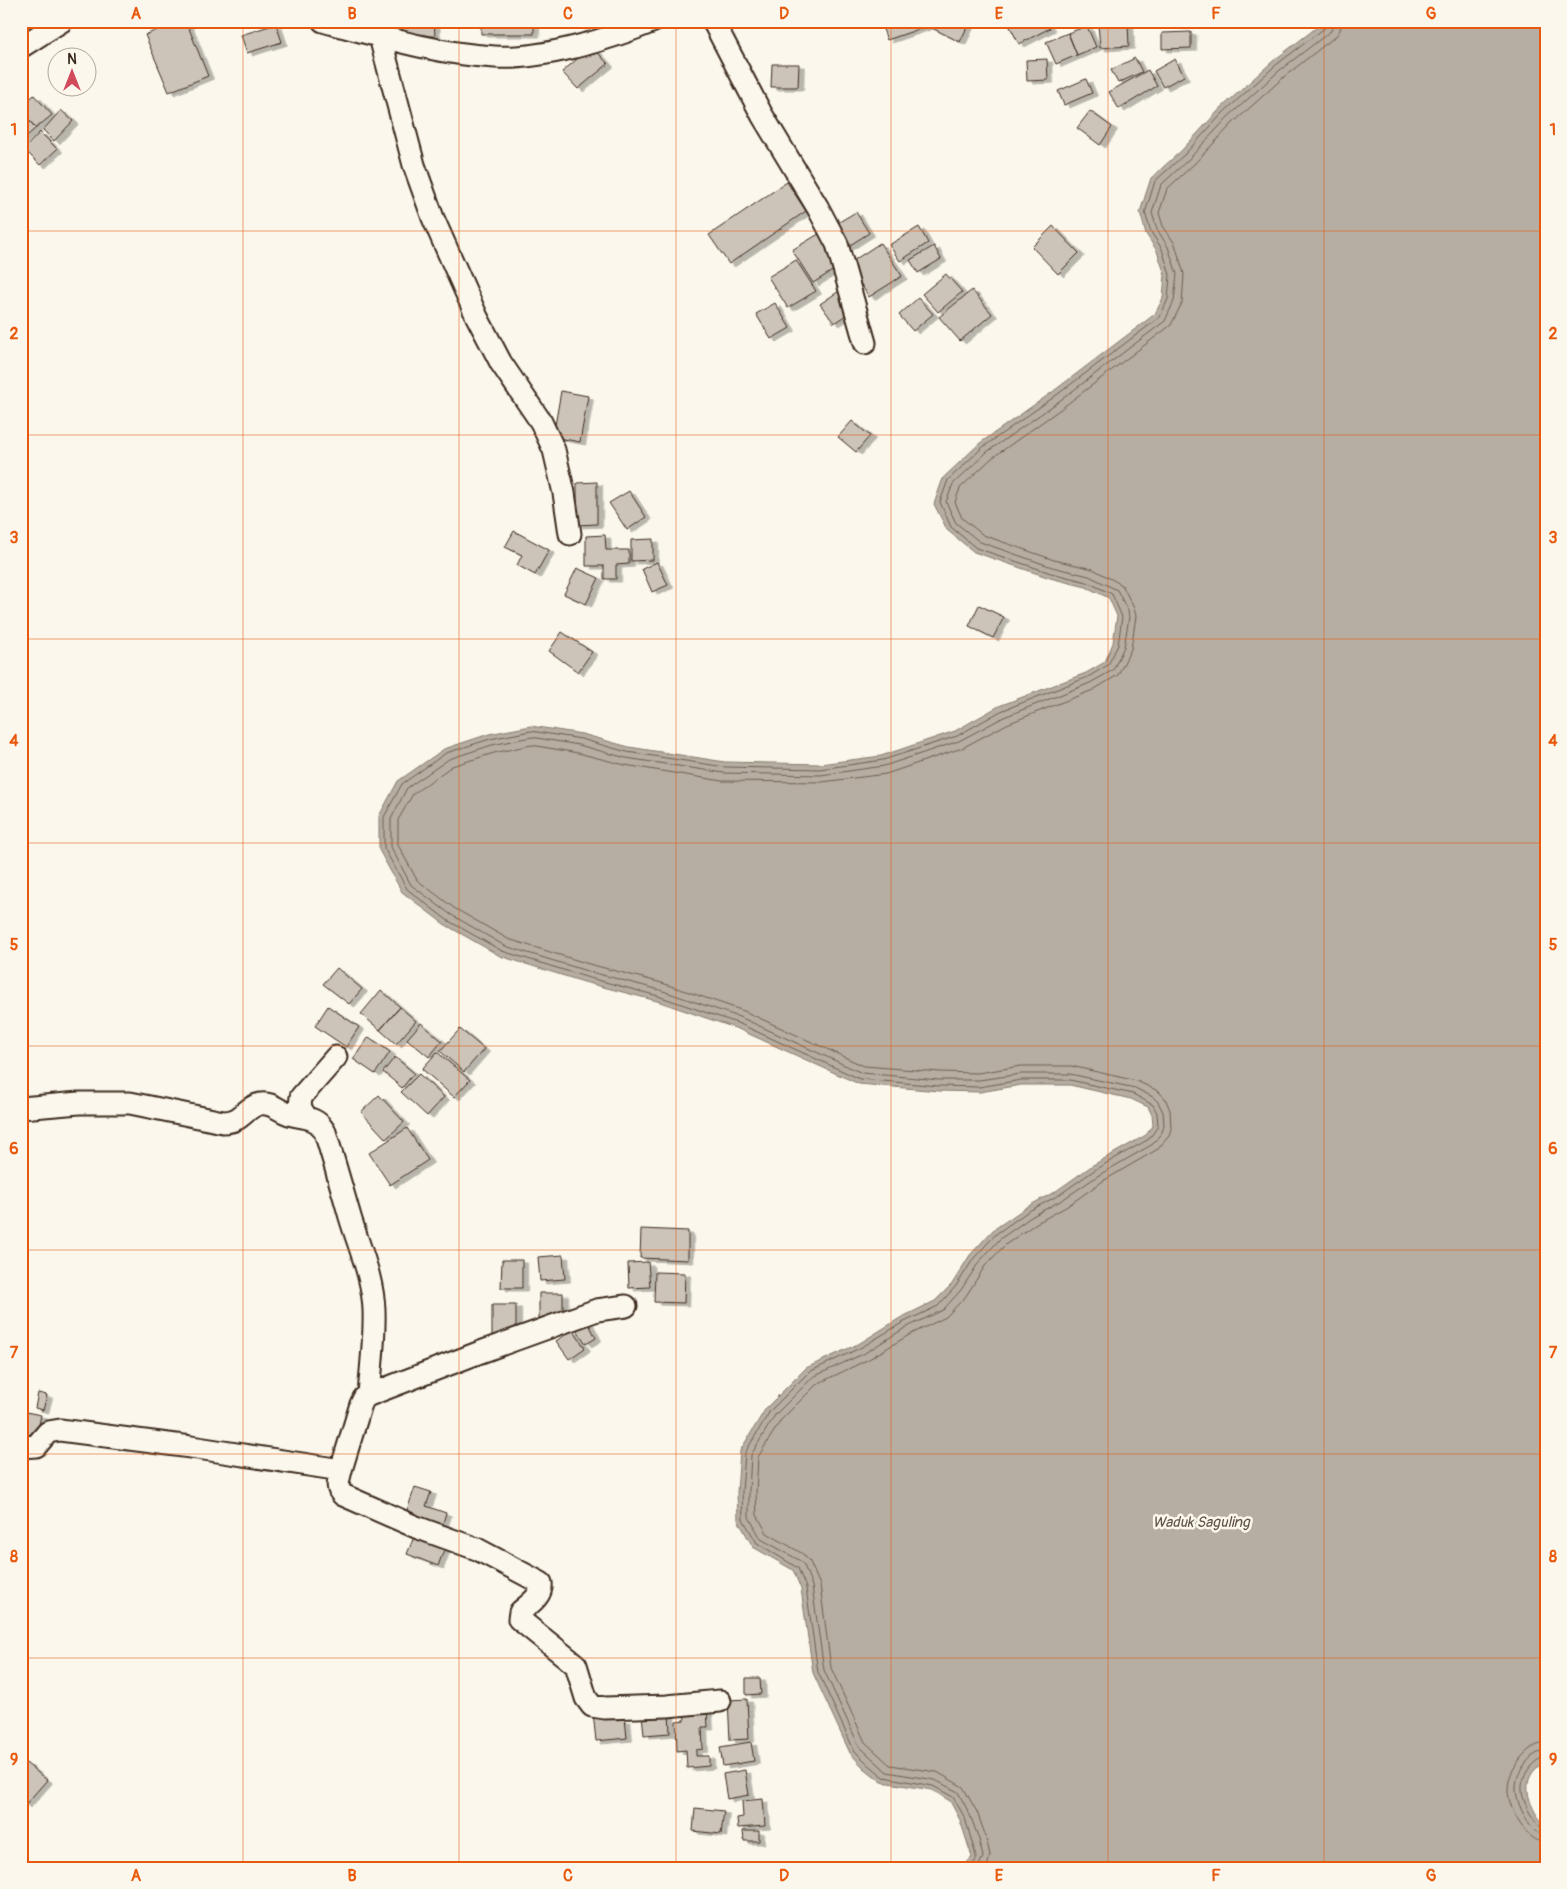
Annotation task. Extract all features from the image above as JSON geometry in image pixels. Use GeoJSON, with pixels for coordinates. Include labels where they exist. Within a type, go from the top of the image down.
{"type":"FeatureCollection","features":[{"type":"Feature","properties":{"kind":"street"},"geometry":{"type":"LineString","coordinates":[[21,47],[62,21]]}},
{"type":"Feature","properties":{"kind":"street"},"geometry":{"type":"LineString","coordinates":[[323,21],[380,37],[452,52],[496,58],[538,55],[632,30],[654,21]]}},
{"type":"Feature","properties":{"kind":"street"},"geometry":{"type":"LineString","coordinates":[[713,21],[762,115],[838,244],[865,343]]}},
{"type":"Feature","properties":{"kind":"street"},"geometry":{"type":"LineString","coordinates":[[380,37],[414,166],[434,218],[477,318],[501,363],[541,422],[554,450],[564,493],[570,534]]}},
{"type":"Feature","properties":{"kind":"street"},"geometry":{"type":"LineString","coordinates":[[306,1117],[300,1107],[301,1097],[336,1057]]}},
{"type":"Feature","properties":{"kind":"street"},"geometry":{"type":"LineString","coordinates":[[21,1108],[79,1103],[130,1103],[223,1122],[232,1122],[260,1104],[275,1106],[288,1114],[316,1121],[325,1132],[346,1197],[350,1218],[361,1247],[369,1280],[374,1309],[369,1395]]}},
{"type":"Feature","properties":{"kind":"street"},"geometry":{"type":"LineString","coordinates":[[626,1306],[597,1310],[364,1398],[341,1470],[338,1491],[416,1527],[477,1549],[541,1582],[541,1592],[536,1599],[520,1612],[519,1619],[576,1665],[586,1698],[592,1706],[605,1708],[667,1706],[720,1701]]}},
{"type":"Feature","properties":{"kind":"street"},"geometry":{"type":"LineString","coordinates":[[21,1447],[36,1446],[48,1432],[60,1430],[191,1447],[341,1470]]}},
{"type":"Feature","properties":{"kind":"water","name":"Waduk Saguling"},"geometry":{"type":"Polygon","coordinates":[[[1325,21],[1546,21],[1546,1761],[1533,1772],[1528,1784],[1528,1790],[1531,1804],[1546,1828],[1546,1868],[958,1868],[965,1865],[972,1857],[960,1820],[950,1801],[932,1790],[882,1782],[864,1768],[850,1753],[813,1673],[801,1589],[793,1570],[753,1547],[738,1520],[737,1492],[740,1451],[766,1408],[806,1368],[860,1343],[900,1318],[935,1301],[952,1284],[970,1255],[993,1230],[1025,1208],[1056,1191],[1093,1165],[1146,1135],[1153,1126],[1152,1115],[1148,1107],[1131,1099],[1070,1085],[1021,1085],[980,1092],[939,1091],[859,1084],[738,1029],[657,1001],[584,982],[500,956],[444,924],[402,892],[379,850],[379,816],[398,781],[444,749],[489,734],[531,726],[582,734],[629,747],[725,762],[820,764],[881,756],[955,731],[999,706],[1086,673],[1105,662],[1113,643],[1117,616],[1109,598],[1086,587],[1050,578],[974,552],[947,530],[934,504],[943,478],[980,443],[1051,393],[1155,314],[1163,298],[1165,275],[1157,251],[1146,234],[1140,212],[1151,178],[1181,151],[1220,109],[1273,61],[1325,21]]]}},
{"type":"Feature","properties":{"kind":"building"},"geometry":{"type":"Polygon","coordinates":[[[179,21],[186,21],[208,76],[169,92],[145,35],[179,21]]]}},
{"type":"Feature","properties":{"kind":"building"},"geometry":{"type":"Polygon","coordinates":[[[402,21],[434,21],[435,36],[403,38],[402,21]]]}},
{"type":"Feature","properties":{"kind":"building"},"geometry":{"type":"Polygon","coordinates":[[[481,21],[534,21],[534,34],[481,34],[481,21]]]}},
{"type":"Feature","properties":{"kind":"building"},"geometry":{"type":"Polygon","coordinates":[[[880,21],[970,21],[960,42],[928,26],[887,40],[880,21]]]}},
{"type":"Feature","properties":{"kind":"building"},"geometry":{"type":"Polygon","coordinates":[[[1007,21],[1051,21],[1046,22],[1050,28],[1019,44],[1007,21]]]}},
{"type":"Feature","properties":{"kind":"building"},"geometry":{"type":"Polygon","coordinates":[[[1128,23],[1129,46],[1100,48],[1098,24],[1128,23]]]}},
{"type":"Feature","properties":{"kind":"building"},"geometry":{"type":"Polygon","coordinates":[[[276,24],[282,42],[247,53],[241,35],[276,24]]]}},
{"type":"Feature","properties":{"kind":"building"},"geometry":{"type":"Polygon","coordinates":[[[1087,26],[1096,47],[1077,55],[1068,33],[1087,26]]]}},
{"type":"Feature","properties":{"kind":"building"},"geometry":{"type":"Polygon","coordinates":[[[1191,32],[1191,48],[1162,49],[1162,33],[1191,32]]]}},
{"type":"Feature","properties":{"kind":"building"},"geometry":{"type":"Polygon","coordinates":[[[1068,33],[1077,55],[1056,64],[1046,42],[1068,33]]]}},
{"type":"Feature","properties":{"kind":"building"},"geometry":{"type":"Polygon","coordinates":[[[592,46],[608,64],[578,89],[562,72],[592,46]]]}},
{"type":"Feature","properties":{"kind":"building"},"geometry":{"type":"Polygon","coordinates":[[[1135,58],[1142,72],[1118,83],[1111,70],[1135,58]]]}},
{"type":"Feature","properties":{"kind":"building"},"geometry":{"type":"Polygon","coordinates":[[[1047,59],[1048,80],[1027,81],[1026,60],[1047,59]]]}},
{"type":"Feature","properties":{"kind":"building"},"geometry":{"type":"Polygon","coordinates":[[[1175,59],[1184,76],[1163,87],[1154,71],[1175,59]]]}},
{"type":"Feature","properties":{"kind":"building"},"geometry":{"type":"Polygon","coordinates":[[[772,64],[799,64],[798,87],[771,87],[772,64]]]}},
{"type":"Feature","properties":{"kind":"building"},"geometry":{"type":"Polygon","coordinates":[[[1148,70],[1157,86],[1119,109],[1109,92],[1148,70]]]}},
{"type":"Feature","properties":{"kind":"building"},"geometry":{"type":"Polygon","coordinates":[[[1086,79],[1092,93],[1064,105],[1058,91],[1086,79]]]}},
{"type":"Feature","properties":{"kind":"building"},"geometry":{"type":"Polygon","coordinates":[[[34,95],[52,115],[36,128],[21,112],[21,107],[34,95]]]}},
{"type":"Feature","properties":{"kind":"building"},"geometry":{"type":"Polygon","coordinates":[[[61,110],[73,121],[54,141],[43,130],[61,110]]]}},
{"type":"Feature","properties":{"kind":"building"},"geometry":{"type":"Polygon","coordinates":[[[1090,111],[1112,127],[1100,145],[1077,128],[1090,111]]]}},
{"type":"Feature","properties":{"kind":"building"},"geometry":{"type":"Polygon","coordinates":[[[21,112],[36,128],[21,141],[21,112]]]}},
{"type":"Feature","properties":{"kind":"building"},"geometry":{"type":"Polygon","coordinates":[[[40,132],[57,149],[40,165],[24,149],[40,132]]]}},
{"type":"Feature","properties":{"kind":"building"},"geometry":{"type":"Polygon","coordinates":[[[787,182],[806,211],[729,264],[709,235],[787,182]]]}},
{"type":"Feature","properties":{"kind":"building"},"geometry":{"type":"Polygon","coordinates":[[[856,212],[869,233],[847,247],[834,225],[856,212]]]}},
{"type":"Feature","properties":{"kind":"building"},"geometry":{"type":"Polygon","coordinates":[[[1053,226],[1079,253],[1058,274],[1032,247],[1053,226]]]}},
{"type":"Feature","properties":{"kind":"building"},"geometry":{"type":"Polygon","coordinates":[[[919,227],[928,243],[900,261],[889,245],[919,227]]]}},
{"type":"Feature","properties":{"kind":"building"},"geometry":{"type":"Polygon","coordinates":[[[822,232],[842,265],[813,283],[792,250],[822,232]]]}},
{"type":"Feature","properties":{"kind":"building"},"geometry":{"type":"Polygon","coordinates":[[[880,243],[902,276],[869,297],[848,264],[880,243]]]}},
{"type":"Feature","properties":{"kind":"building"},"geometry":{"type":"Polygon","coordinates":[[[934,246],[941,259],[918,273],[910,260],[934,246]]]}},
{"type":"Feature","properties":{"kind":"building"},"geometry":{"type":"Polygon","coordinates":[[[796,260],[816,291],[788,308],[768,277],[796,260]]]}},
{"type":"Feature","properties":{"kind":"building"},"geometry":{"type":"Polygon","coordinates":[[[946,274],[962,292],[938,312],[922,294],[946,274]]]}},
{"type":"Feature","properties":{"kind":"building"},"geometry":{"type":"Polygon","coordinates":[[[972,290],[992,314],[960,341],[939,317],[972,290]]]}},
{"type":"Feature","properties":{"kind":"building"},"geometry":{"type":"Polygon","coordinates":[[[839,291],[852,311],[834,323],[820,304],[839,291]]]}},
{"type":"Feature","properties":{"kind":"building"},"geometry":{"type":"Polygon","coordinates":[[[918,298],[933,314],[913,331],[899,315],[918,298]]]}},
{"type":"Feature","properties":{"kind":"building"},"geometry":{"type":"Polygon","coordinates":[[[775,303],[790,328],[771,339],[756,314],[775,303]]]}},
{"type":"Feature","properties":{"kind":"building"},"geometry":{"type":"Polygon","coordinates":[[[561,391],[588,396],[580,442],[553,437],[561,391]]]}},
{"type":"Feature","properties":{"kind":"building"},"geometry":{"type":"Polygon","coordinates":[[[852,421],[870,436],[856,452],[838,437],[852,421]]]}},
{"type":"Feature","properties":{"kind":"building"},"geometry":{"type":"Polygon","coordinates":[[[597,482],[597,524],[577,525],[577,483],[597,482]]]}},
{"type":"Feature","properties":{"kind":"building"},"geometry":{"type":"Polygon","coordinates":[[[629,491],[646,517],[627,530],[609,503],[629,491]]]}},
{"type":"Feature","properties":{"kind":"building"},"geometry":{"type":"Polygon","coordinates":[[[514,531],[549,550],[535,575],[517,565],[522,555],[505,547],[514,531]]]}},
{"type":"Feature","properties":{"kind":"building"},"geometry":{"type":"Polygon","coordinates":[[[605,535],[606,550],[629,550],[629,564],[616,565],[616,579],[604,579],[604,566],[586,566],[586,536],[605,535]]]}},
{"type":"Feature","properties":{"kind":"building"},"geometry":{"type":"Polygon","coordinates":[[[653,539],[653,560],[631,561],[631,540],[653,539]]]}},
{"type":"Feature","properties":{"kind":"building"},"geometry":{"type":"Polygon","coordinates":[[[657,562],[668,585],[652,592],[642,569],[657,562]]]}},
{"type":"Feature","properties":{"kind":"building"},"geometry":{"type":"Polygon","coordinates":[[[577,568],[599,578],[586,604],[564,594],[577,568]]]}},
{"type":"Feature","properties":{"kind":"building"},"geometry":{"type":"Polygon","coordinates":[[[979,605],[1004,617],[993,638],[969,626],[979,605]]]}},
{"type":"Feature","properties":{"kind":"building"},"geometry":{"type":"Polygon","coordinates":[[[562,632],[592,652],[578,672],[549,651],[562,632]]]}},
{"type":"Feature","properties":{"kind":"building"},"geometry":{"type":"Polygon","coordinates":[[[337,968],[362,989],[349,1004],[323,984],[337,968]]]}},
{"type":"Feature","properties":{"kind":"building"},"geometry":{"type":"Polygon","coordinates":[[[381,990],[400,1007],[380,1030],[361,1014],[381,990]]]}},
{"type":"Feature","properties":{"kind":"building"},"geometry":{"type":"Polygon","coordinates":[[[328,1006],[359,1027],[346,1047],[315,1026],[328,1006]]]}},
{"type":"Feature","properties":{"kind":"building"},"geometry":{"type":"Polygon","coordinates":[[[400,1007],[416,1021],[396,1044],[380,1030],[400,1007]]]}},
{"type":"Feature","properties":{"kind":"building"},"geometry":{"type":"Polygon","coordinates":[[[421,1023],[442,1041],[429,1057],[407,1039],[421,1023]]]}},
{"type":"Feature","properties":{"kind":"building"},"geometry":{"type":"Polygon","coordinates":[[[460,1029],[484,1049],[464,1072],[440,1051],[460,1029]]]}},
{"type":"Feature","properties":{"kind":"building"},"geometry":{"type":"Polygon","coordinates":[[[369,1037],[390,1052],[375,1074],[353,1059],[369,1037]]]}},
{"type":"Feature","properties":{"kind":"building"},"geometry":{"type":"Polygon","coordinates":[[[437,1052],[470,1080],[454,1097],[422,1069],[437,1052]]]}},
{"type":"Feature","properties":{"kind":"building"},"geometry":{"type":"Polygon","coordinates":[[[395,1057],[414,1073],[402,1088],[383,1072],[395,1057]]]}},
{"type":"Feature","properties":{"kind":"building"},"geometry":{"type":"Polygon","coordinates":[[[419,1074],[444,1097],[427,1116],[401,1092],[419,1074]]]}},
{"type":"Feature","properties":{"kind":"building"},"geometry":{"type":"Polygon","coordinates":[[[379,1095],[404,1122],[386,1139],[361,1112],[379,1095]]]}},
{"type":"Feature","properties":{"kind":"building"},"geometry":{"type":"Polygon","coordinates":[[[407,1128],[428,1160],[390,1185],[369,1153],[407,1128]]]}},
{"type":"Feature","properties":{"kind":"building"},"geometry":{"type":"Polygon","coordinates":[[[641,1229],[688,1231],[688,1260],[640,1258],[641,1229]]]}},
{"type":"Feature","properties":{"kind":"building"},"geometry":{"type":"Polygon","coordinates":[[[563,1255],[565,1279],[540,1281],[538,1257],[563,1255]]]}},
{"type":"Feature","properties":{"kind":"building"},"geometry":{"type":"Polygon","coordinates":[[[502,1260],[522,1260],[522,1288],[501,1288],[502,1260]]]}},
{"type":"Feature","properties":{"kind":"building"},"geometry":{"type":"Polygon","coordinates":[[[648,1262],[650,1287],[629,1288],[628,1263],[648,1262]]]}},
{"type":"Feature","properties":{"kind":"building"},"geometry":{"type":"Polygon","coordinates":[[[655,1272],[685,1273],[684,1303],[654,1302],[655,1272]]]}},
{"type":"Feature","properties":{"kind":"building"},"geometry":{"type":"Polygon","coordinates":[[[539,1293],[563,1293],[563,1319],[539,1319],[539,1293]]]}},
{"type":"Feature","properties":{"kind":"building"},"geometry":{"type":"Polygon","coordinates":[[[492,1305],[516,1305],[516,1338],[492,1338],[492,1305]]]}},
{"type":"Feature","properties":{"kind":"building"},"geometry":{"type":"Polygon","coordinates":[[[588,1322],[596,1338],[586,1344],[576,1328],[588,1322]]]}},
{"type":"Feature","properties":{"kind":"building"},"geometry":{"type":"Polygon","coordinates":[[[573,1330],[585,1348],[569,1359],[556,1341],[573,1330]]]}},
{"type":"Feature","properties":{"kind":"building"},"geometry":{"type":"Polygon","coordinates":[[[38,1393],[47,1395],[43,1410],[35,1408],[38,1393]]]}},
{"type":"Feature","properties":{"kind":"building"},"geometry":{"type":"Polygon","coordinates":[[[21,1411],[41,1415],[35,1444],[21,1441],[21,1411]]]}},
{"type":"Feature","properties":{"kind":"building"},"geometry":{"type":"Polygon","coordinates":[[[415,1487],[431,1492],[426,1506],[446,1513],[441,1529],[405,1516],[415,1487]]]}},
{"type":"Feature","properties":{"kind":"building"},"geometry":{"type":"Polygon","coordinates":[[[416,1532],[446,1544],[438,1566],[407,1554],[416,1532]]]}},
{"type":"Feature","properties":{"kind":"building"},"geometry":{"type":"Polygon","coordinates":[[[746,1678],[760,1678],[761,1694],[746,1695],[746,1678]]]}},
{"type":"Feature","properties":{"kind":"building"},"geometry":{"type":"Polygon","coordinates":[[[747,1699],[749,1739],[730,1740],[728,1700],[747,1699]]]}},
{"type":"Feature","properties":{"kind":"building"},"geometry":{"type":"Polygon","coordinates":[[[707,1710],[708,1727],[702,1727],[703,1749],[696,1750],[696,1756],[709,1756],[709,1766],[687,1768],[686,1750],[677,1751],[676,1721],[685,1720],[684,1712],[707,1710]]]}},
{"type":"Feature","properties":{"kind":"building"},"geometry":{"type":"Polygon","coordinates":[[[614,1711],[615,1720],[625,1719],[627,1738],[596,1741],[593,1713],[614,1711]]]}},
{"type":"Feature","properties":{"kind":"building"},"geometry":{"type":"Polygon","coordinates":[[[669,1712],[670,1733],[644,1735],[642,1714],[669,1712]]]}},
{"type":"Feature","properties":{"kind":"building"},"geometry":{"type":"Polygon","coordinates":[[[751,1742],[754,1761],[723,1766],[720,1747],[751,1742]]]}},
{"type":"Feature","properties":{"kind":"building"},"geometry":{"type":"Polygon","coordinates":[[[26,1763],[47,1780],[25,1805],[21,1802],[21,1769],[26,1763]]]}},
{"type":"Feature","properties":{"kind":"building"},"geometry":{"type":"Polygon","coordinates":[[[745,1770],[749,1795],[727,1799],[723,1774],[745,1770]]]}},
{"type":"Feature","properties":{"kind":"building"},"geometry":{"type":"Polygon","coordinates":[[[763,1799],[765,1826],[738,1828],[737,1818],[743,1817],[742,1801],[763,1799]]]}},
{"type":"Feature","properties":{"kind":"building"},"geometry":{"type":"Polygon","coordinates":[[[695,1808],[724,1811],[721,1834],[693,1831],[695,1808]]]}},
{"type":"Feature","properties":{"kind":"building"},"geometry":{"type":"Polygon","coordinates":[[[743,1831],[759,1831],[759,1841],[744,1841],[743,1831]]]}}]}
